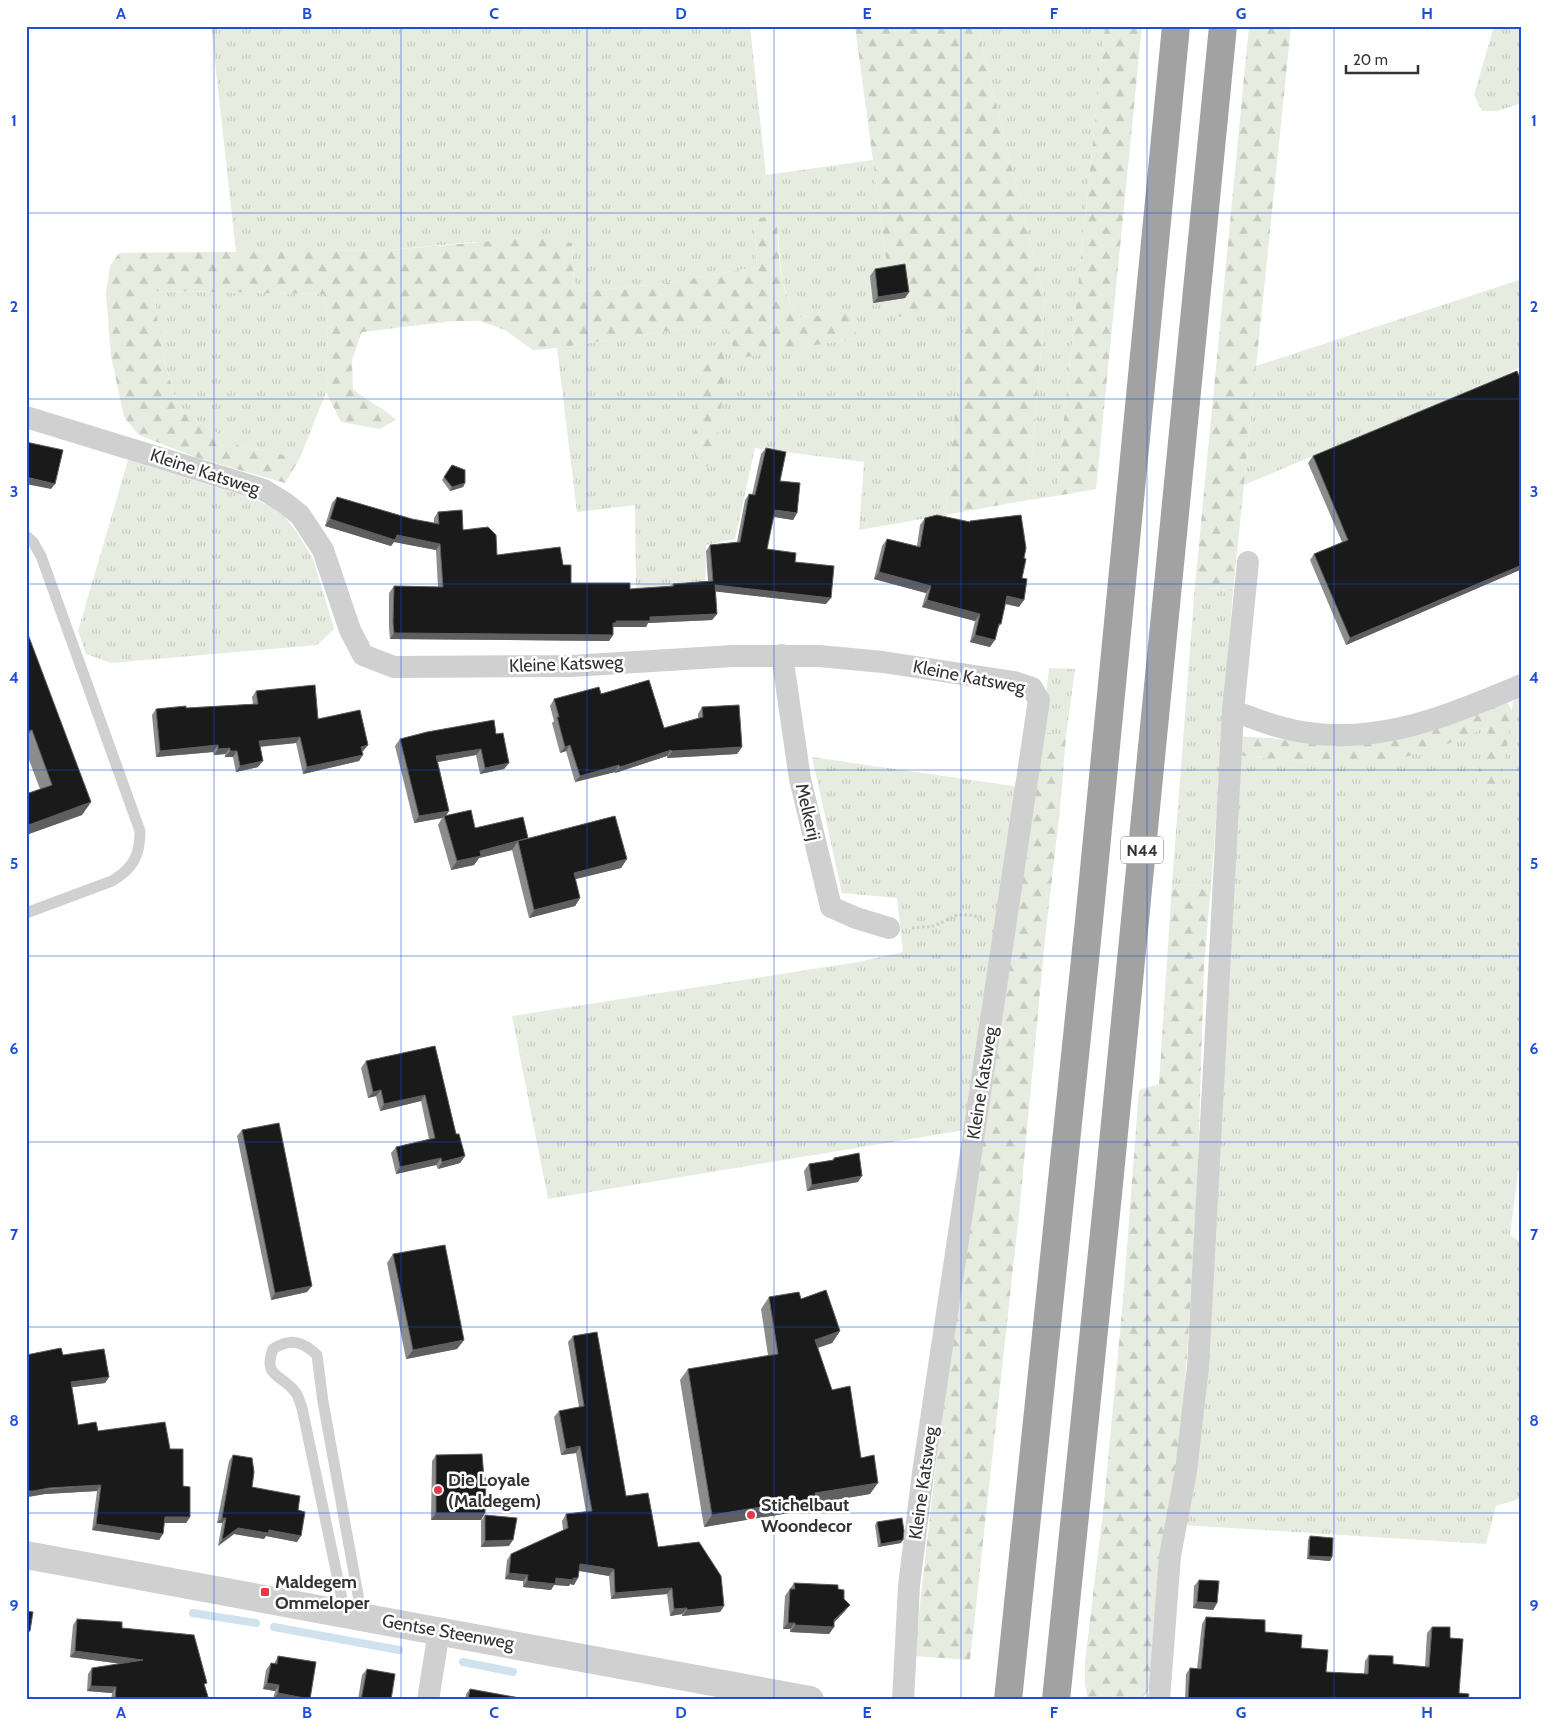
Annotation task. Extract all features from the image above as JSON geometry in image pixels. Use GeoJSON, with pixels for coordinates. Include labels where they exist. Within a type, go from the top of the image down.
{"type":"FeatureCollection","features":[{"type":"Feature","properties":{"kind":"highway","name":"N44"},"geometry":{"type":"LineString","coordinates":[[1008,1700],[1092,892],[1176,26]]}},
{"type":"Feature","properties":{"kind":"highway","name":"N44"},"geometry":{"type":"LineString","coordinates":[[1057,1687],[1112,1154],[1223,26]]}},
{"type":"Feature","properties":{"kind":"street","name":"Kleine Katsweg"},"geometry":{"type":"LineString","coordinates":[[26,417],[264,490],[286,503],[300,515],[323,550],[350,630],[363,655],[394,667],[571,666],[733,656],[819,656],[883,662],[1014,682],[1032,688],[1039,700],[922,1482],[909,1586],[903,1700]]}},
{"type":"Feature","properties":{"kind":"street"},"geometry":{"type":"LineString","coordinates":[[1159,1700],[1170,1556],[1186,1471],[1198,1367],[1233,711],[1248,562]]}},
{"type":"Feature","properties":{"kind":"street","name":"Melkerij"},"geometry":{"type":"LineString","coordinates":[[782,655],[800,780],[831,907],[856,918],[889,928]]}},
{"type":"Feature","properties":{"kind":"street"},"geometry":{"type":"LineString","coordinates":[[1233,711],[1280,727],[1327,735],[1372,734],[1403,728],[1452,714],[1522,685]]}},
{"type":"Feature","properties":{"kind":"street","name":"Gentse Steenweg"},"geometry":{"type":"LineString","coordinates":[[26,1555],[810,1700]]}},
{"type":"Feature","properties":{"kind":"street"},"geometry":{"type":"LineString","coordinates":[[428,1700],[439,1631]]}},
{"type":"Feature","properties":{"kind":"lane"},"geometry":{"type":"LineString","coordinates":[[26,536],[33,542],[41,556],[140,831],[140,845],[136,856],[131,866],[123,874],[112,881],[26,913]]}},
{"type":"Feature","properties":{"kind":"lane"},"geometry":{"type":"LineString","coordinates":[[299,1343],[306,1345],[317,1355],[353,1615],[302,1408],[296,1393],[274,1375],[270,1367],[269,1359],[273,1349],[280,1345],[299,1343]]}},
{"type":"Feature","properties":{"kind":"path"},"geometry":{"type":"LineString","coordinates":[[889,928],[934,926],[957,915],[983,917],[1005,924]]}},
{"type":"Feature","properties":{"kind":"green space"},"geometry":{"type":"Polygon","coordinates":[[[211,26],[750,26],[766,175],[873,160],[894,316],[965,310],[945,515],[859,530],[864,462],[755,448],[735,539],[706,545],[705,589],[636,594],[635,505],[577,512],[557,348],[728,322],[735,358],[857,338],[851,310],[827,315],[800,317],[792,306],[783,281],[776,215],[754,219],[757,267],[661,284],[585,291],[574,282],[572,243],[473,242],[390,250],[236,252],[211,26]]]}},
{"type":"Feature","properties":{"kind":"green space"},"geometry":{"type":"Polygon","coordinates":[[[855,26],[977,26],[1045,302],[1028,500],[945,515],[965,311],[894,317],[855,26]]]}},
{"type":"Feature","properties":{"kind":"green space"},"geometry":{"type":"Polygon","coordinates":[[[977,26],[1105,26],[1056,496],[1028,500],[1045,302],[977,26]]]}},
{"type":"Feature","properties":{"kind":"green space"},"geometry":{"type":"Polygon","coordinates":[[[1105,26],[1142,26],[1096,489],[1056,496],[1105,26]]]}},
{"type":"Feature","properties":{"kind":"green space"},"geometry":{"type":"Polygon","coordinates":[[[1249,26],[1291,26],[1233,591],[1195,585],[1249,26]]]}},
{"type":"Feature","properties":{"kind":"green space"},"geometry":{"type":"Polygon","coordinates":[[[1494,26],[1522,26],[1522,103],[1497,111],[1482,111],[1474,95],[1494,26]]]}},
{"type":"Feature","properties":{"kind":"green space"},"geometry":{"type":"Polygon","coordinates":[[[777,215],[780,269],[792,306],[800,317],[827,315],[851,309],[857,338],[735,359],[728,322],[533,350],[505,330],[480,321],[454,321],[362,332],[352,360],[353,389],[396,420],[380,429],[341,422],[326,392],[328,325],[324,294],[153,291],[164,360],[177,404],[197,421],[239,446],[300,458],[285,483],[198,458],[139,435],[124,417],[111,356],[106,294],[110,266],[119,253],[390,250],[538,237],[572,243],[574,282],[585,291],[661,284],[757,267],[754,219],[777,215]]]}},
{"type":"Feature","properties":{"kind":"green space"},"geometry":{"type":"Polygon","coordinates":[[[1522,279],[1522,365],[1506,375],[1244,485],[1256,366],[1522,279]]]}},
{"type":"Feature","properties":{"kind":"green space"},"geometry":{"type":"Polygon","coordinates":[[[153,291],[324,294],[328,325],[326,392],[300,458],[239,446],[197,421],[177,404],[164,360],[153,291]]]}},
{"type":"Feature","properties":{"kind":"green space"},"geometry":{"type":"Polygon","coordinates":[[[712,345],[722,348],[725,377],[714,465],[705,467],[697,462],[693,447],[703,350],[712,345]]]}},
{"type":"Feature","properties":{"kind":"green space"},"geometry":{"type":"Polygon","coordinates":[[[128,460],[255,499],[282,513],[298,534],[313,559],[334,629],[317,645],[111,663],[86,654],[78,631],[128,460]]]}},
{"type":"Feature","properties":{"kind":"green space"},"geometry":{"type":"Polygon","coordinates":[[[1195,585],[1233,591],[1211,887],[1172,884],[1195,585]]]}},
{"type":"Feature","properties":{"kind":"green space"},"geometry":{"type":"Polygon","coordinates":[[[1049,668],[1075,669],[1066,736],[1042,732],[1049,668]]]}},
{"type":"Feature","properties":{"kind":"green space"},"geometry":{"type":"Polygon","coordinates":[[[1522,697],[1522,1142],[1510,1235],[1522,1243],[1522,1498],[1496,1506],[1486,1544],[1183,1525],[1236,755],[1322,764],[1439,748],[1488,726],[1477,784],[1506,754],[1513,701],[1522,697]]]}},
{"type":"Feature","properties":{"kind":"green space"},"geometry":{"type":"Polygon","coordinates":[[[1505,698],[1512,711],[1506,754],[1498,788],[1476,784],[1488,726],[1439,748],[1393,760],[1322,764],[1236,755],[1237,736],[1355,744],[1505,698]]]}},
{"type":"Feature","properties":{"kind":"green space"},"geometry":{"type":"Polygon","coordinates":[[[1042,732],[1066,736],[1019,1214],[970,1660],[914,1656],[938,1447],[1042,732]]]}},
{"type":"Feature","properties":{"kind":"green space"},"geometry":{"type":"Polygon","coordinates":[[[812,757],[1019,787],[965,1130],[548,1199],[512,1016],[858,962],[903,952],[897,898],[842,893],[812,757]]]}},
{"type":"Feature","properties":{"kind":"green space"},"geometry":{"type":"Polygon","coordinates":[[[1172,884],[1211,887],[1204,964],[1197,1198],[1180,1464],[1155,1680],[1141,1700],[1088,1700],[1085,1684],[1085,1662],[1104,1503],[1123,1300],[1139,1090],[1159,1084],[1172,884]]]}},
{"type":"Feature","properties":{"kind":"building"},"geometry":{"type":"Polygon","coordinates":[[[905,264],[909,292],[878,297],[875,269],[905,264]]]}},
{"type":"Feature","properties":{"kind":"building"},"geometry":{"type":"Polygon","coordinates":[[[1517,371],[1522,383],[1522,467],[1520,468],[1522,472],[1522,565],[1350,638],[1314,554],[1348,540],[1313,456],[1517,371]]]}},
{"type":"Feature","properties":{"kind":"building"},"geometry":{"type":"Polygon","coordinates":[[[26,442],[63,450],[55,484],[26,477],[26,442]]]}},
{"type":"Feature","properties":{"kind":"building"},"geometry":{"type":"Polygon","coordinates":[[[766,448],[786,452],[780,481],[800,483],[797,513],[775,510],[767,549],[796,553],[795,562],[834,566],[831,598],[715,585],[717,614],[650,617],[650,621],[616,621],[616,623],[613,623],[613,635],[394,633],[394,586],[443,587],[440,544],[397,535],[395,540],[330,519],[337,497],[412,519],[439,524],[438,512],[462,510],[463,530],[488,527],[496,535],[497,555],[560,547],[563,565],[571,565],[571,583],[630,583],[630,589],[713,581],[710,545],[740,542],[749,494],[755,495],[766,448]]]}},
{"type":"Feature","properties":{"kind":"building"},"geometry":{"type":"Polygon","coordinates":[[[452,465],[465,470],[465,483],[452,487],[444,477],[452,465]]]}},
{"type":"Feature","properties":{"kind":"building"},"geometry":{"type":"Polygon","coordinates":[[[937,515],[970,522],[1021,515],[1026,548],[1022,578],[1027,579],[1024,600],[1007,596],[1001,624],[999,624],[995,640],[975,635],[980,614],[927,600],[931,586],[879,572],[887,539],[920,547],[925,518],[937,515]]]}},
{"type":"Feature","properties":{"kind":"building"},"geometry":{"type":"Polygon","coordinates":[[[26,629],[91,802],[26,826],[26,794],[52,785],[32,730],[26,732],[26,629]]]}},
{"type":"Feature","properties":{"kind":"building"},"geometry":{"type":"Polygon","coordinates":[[[649,680],[664,728],[703,717],[702,707],[739,705],[742,747],[671,750],[620,767],[619,765],[580,776],[570,745],[565,747],[554,699],[599,687],[601,694],[649,680]]]}},
{"type":"Feature","properties":{"kind":"building"},"geometry":{"type":"Polygon","coordinates":[[[315,685],[318,719],[360,710],[368,745],[361,747],[363,755],[307,767],[300,737],[259,741],[263,761],[240,766],[237,751],[230,751],[230,748],[218,749],[218,745],[160,751],[156,709],[186,706],[186,708],[258,704],[256,691],[315,685]]]}},
{"type":"Feature","properties":{"kind":"building"},"geometry":{"type":"Polygon","coordinates":[[[494,720],[496,734],[503,733],[509,763],[485,768],[481,749],[436,756],[449,811],[419,816],[400,739],[427,732],[494,720]]]}},
{"type":"Feature","properties":{"kind":"building"},"geometry":{"type":"Polygon","coordinates":[[[471,810],[475,828],[523,817],[528,838],[480,851],[481,856],[457,861],[444,816],[471,810]]]}},
{"type":"Feature","properties":{"kind":"building"},"geometry":{"type":"Polygon","coordinates":[[[615,816],[627,859],[574,873],[580,898],[534,910],[518,841],[615,816]]]}},
{"type":"Feature","properties":{"kind":"building"},"geometry":{"type":"Polygon","coordinates":[[[435,1046],[456,1134],[459,1134],[465,1156],[442,1162],[441,1158],[400,1167],[396,1147],[435,1138],[425,1095],[384,1104],[381,1090],[373,1092],[366,1061],[435,1046]]]}},
{"type":"Feature","properties":{"kind":"building"},"geometry":{"type":"Polygon","coordinates":[[[279,1123],[312,1286],[275,1293],[242,1130],[279,1123]]]}},
{"type":"Feature","properties":{"kind":"building"},"geometry":{"type":"Polygon","coordinates":[[[859,1153],[862,1176],[812,1185],[809,1164],[859,1153]]]}},
{"type":"Feature","properties":{"kind":"building"},"geometry":{"type":"Polygon","coordinates":[[[445,1245],[464,1340],[413,1350],[393,1254],[445,1245]]]}},
{"type":"Feature","properties":{"kind":"building"},"geometry":{"type":"Polygon","coordinates":[[[826,1290],[840,1331],[815,1340],[832,1390],[850,1386],[861,1458],[874,1455],[878,1483],[815,1493],[816,1498],[712,1515],[688,1369],[778,1354],[769,1297],[799,1292],[801,1299],[826,1290]]]}},
{"type":"Feature","properties":{"kind":"building"},"geometry":{"type":"Polygon","coordinates":[[[597,1332],[626,1496],[648,1493],[658,1547],[699,1542],[721,1576],[724,1606],[687,1610],[687,1608],[674,1609],[672,1588],[615,1593],[614,1569],[580,1564],[578,1578],[573,1578],[573,1580],[556,1578],[555,1584],[527,1581],[528,1575],[509,1573],[511,1554],[568,1528],[566,1514],[592,1511],[580,1446],[566,1449],[559,1411],[584,1406],[573,1336],[597,1332]]]}},
{"type":"Feature","properties":{"kind":"building"},"geometry":{"type":"Polygon","coordinates":[[[61,1348],[63,1355],[104,1349],[109,1377],[71,1382],[78,1425],[96,1422],[98,1431],[165,1422],[170,1449],[183,1449],[183,1486],[190,1487],[190,1517],[165,1517],[163,1534],[96,1524],[101,1485],[26,1491],[26,1355],[61,1348]]]}},
{"type":"Feature","properties":{"kind":"building"},"geometry":{"type":"Polygon","coordinates":[[[482,1454],[484,1478],[486,1478],[485,1513],[436,1513],[436,1455],[482,1454]]]}},
{"type":"Feature","properties":{"kind":"building"},"geometry":{"type":"Polygon","coordinates":[[[233,1455],[252,1458],[254,1472],[252,1487],[300,1496],[298,1510],[305,1512],[301,1536],[269,1530],[268,1533],[238,1528],[222,1540],[226,1518],[222,1518],[233,1455]]]}},
{"type":"Feature","properties":{"kind":"building"},"geometry":{"type":"Polygon","coordinates":[[[485,1515],[517,1518],[513,1540],[485,1541],[485,1515]]]}},
{"type":"Feature","properties":{"kind":"building"},"geometry":{"type":"Polygon","coordinates":[[[902,1518],[903,1540],[881,1544],[877,1522],[902,1518]]]}},
{"type":"Feature","properties":{"kind":"building"},"geometry":{"type":"Polygon","coordinates":[[[1310,1536],[1333,1538],[1332,1557],[1309,1556],[1310,1536]]]}},
{"type":"Feature","properties":{"kind":"building"},"geometry":{"type":"Polygon","coordinates":[[[1199,1580],[1219,1581],[1217,1603],[1197,1602],[1199,1580]]]}},
{"type":"Feature","properties":{"kind":"building"},"geometry":{"type":"Polygon","coordinates":[[[794,1583],[838,1585],[838,1589],[844,1590],[844,1599],[850,1605],[834,1620],[834,1627],[788,1623],[790,1589],[795,1589],[794,1583]]]}},
{"type":"Feature","properties":{"kind":"building"},"geometry":{"type":"Polygon","coordinates":[[[26,1611],[33,1612],[30,1631],[26,1631],[26,1611]]]}},
{"type":"Feature","properties":{"kind":"building"},"geometry":{"type":"Polygon","coordinates":[[[1206,1617],[1265,1620],[1265,1632],[1302,1635],[1301,1648],[1328,1650],[1326,1672],[1368,1674],[1369,1655],[1393,1656],[1393,1664],[1429,1667],[1432,1627],[1450,1627],[1450,1638],[1463,1639],[1459,1693],[1469,1694],[1468,1700],[1188,1700],[1190,1668],[1201,1669],[1206,1617]]]}},
{"type":"Feature","properties":{"kind":"building"},"geometry":{"type":"Polygon","coordinates":[[[77,1619],[122,1622],[122,1628],[194,1635],[207,1683],[204,1684],[209,1700],[115,1700],[116,1687],[91,1686],[92,1668],[143,1660],[75,1651],[77,1619]]]}},
{"type":"Feature","properties":{"kind":"building"},"geometry":{"type":"Polygon","coordinates":[[[278,1656],[316,1662],[310,1699],[278,1693],[279,1685],[267,1683],[271,1663],[277,1664],[278,1656]]]}},
{"type":"Feature","properties":{"kind":"building"},"geometry":{"type":"Polygon","coordinates":[[[367,1669],[395,1674],[391,1700],[361,1700],[367,1669]]]}},
{"type":"Feature","properties":{"kind":"building"},"geometry":{"type":"Polygon","coordinates":[[[26,1678],[29,1698],[26,1699],[26,1678]]]}},
{"type":"Feature","properties":{"kind":"building"},"geometry":{"type":"Polygon","coordinates":[[[470,1689],[531,1700],[468,1700],[470,1689]]]}},
{"type":"Feature","properties":{"kind":"waterway"},"geometry":{"type":"LineString","coordinates":[[193,1613],[256,1623]]}},
{"type":"Feature","properties":{"kind":"waterway"},"geometry":{"type":"LineString","coordinates":[[274,1627],[399,1650]]}},
{"type":"Feature","properties":{"kind":"waterway"},"geometry":{"type":"LineString","coordinates":[[463,1662],[513,1672]]}},
{"type":"Feature","properties":{"kind":"place","name":"Die Loyale (Maldegem)"},"geometry":{"type":"Point","coordinates":[438,1490]}},
{"type":"Feature","properties":{"kind":"place","name":"Stichelbaut Woondecor"},"geometry":{"type":"Point","coordinates":[751,1515]}},
{"type":"Feature","properties":{"kind":"place","name":"Maldegem Ommeloper"},"geometry":{"type":"Point","coordinates":[265,1592]}}]}
